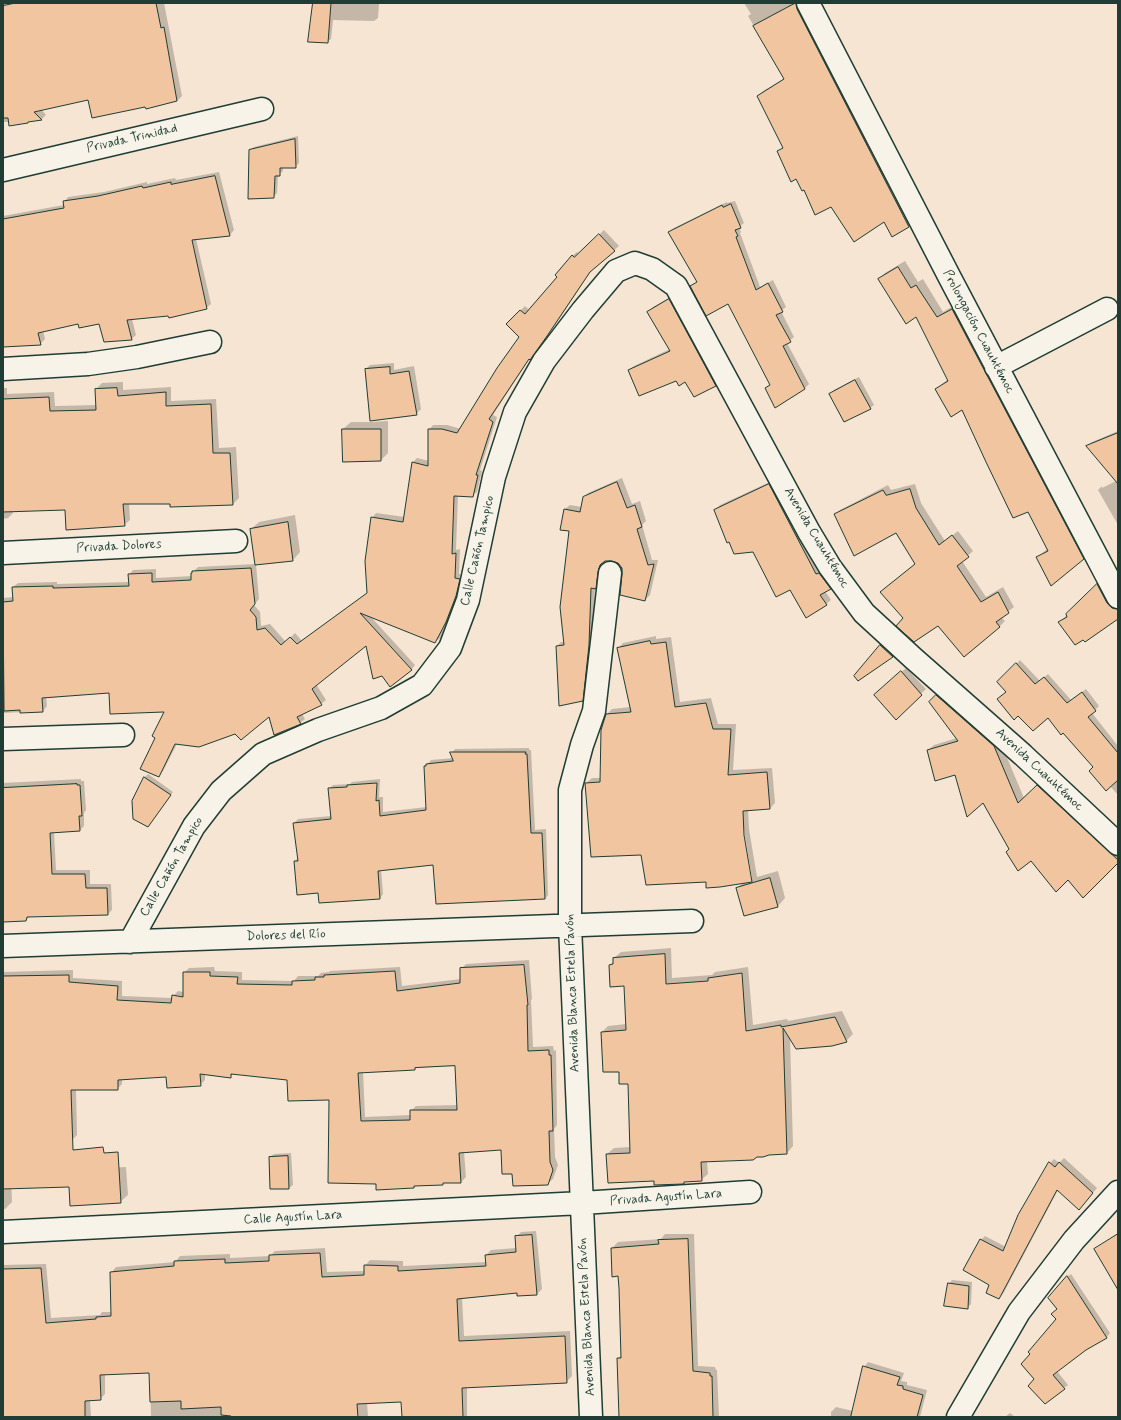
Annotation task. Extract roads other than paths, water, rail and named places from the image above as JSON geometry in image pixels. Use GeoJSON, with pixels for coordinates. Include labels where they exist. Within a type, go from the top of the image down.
{"type":"FeatureCollection","features":[{"type":"Feature","properties":{"kind":"street","name":"Prolongación Cuauhtémoc"},"geometry":{"type":"LineString","coordinates":[[808,3],[996,367],[1118,597]]}},
{"type":"Feature","properties":{"kind":"street","name":"Privada Trinidad"},"geometry":{"type":"LineString","coordinates":[[3,170],[262,109]]}},
{"type":"Feature","properties":{"kind":"street","name":"Avenida Cuauhtémoc"},"geometry":{"type":"LineString","coordinates":[[635,263],[652,269],[676,286],[809,532],[830,567],[864,613],[1023,754],[1118,844]]}},
{"type":"Feature","properties":{"kind":"street","name":"Calle Cañón Tampico"},"geometry":{"type":"LineString","coordinates":[[130,942],[194,826],[221,791],[263,754],[318,730],[381,708],[422,685],[450,648],[468,600],[494,476],[515,412],[544,361],[583,310],[616,271],[635,263]]}},
{"type":"Feature","properties":{"kind":"street"},"geometry":{"type":"LineString","coordinates":[[996,367],[1107,309]]}},
{"type":"Feature","properties":{"kind":"street"},"geometry":{"type":"LineString","coordinates":[[3,369],[95,363],[137,357],[210,342]]}},
{"type":"Feature","properties":{"kind":"street","name":"Privada Dolores"},"geometry":{"type":"LineString","coordinates":[[3,553],[236,541]]}},
{"type":"Feature","properties":{"kind":"street","name":"Avenida Blanca Estela Pavón"},"geometry":{"type":"LineString","coordinates":[[592,1417],[570,925],[570,790],[582,745],[594,711],[610,573]]}},
{"type":"Feature","properties":{"kind":"street"},"geometry":{"type":"LineString","coordinates":[[3,739],[123,735]]}},
{"type":"Feature","properties":{"kind":"street","name":"Dolores del Río"},"geometry":{"type":"LineString","coordinates":[[3,946],[692,921]]}},
{"type":"Feature","properties":{"kind":"street","name":"Privada Agustín Lara"},"geometry":{"type":"LineString","coordinates":[[582,1203],[750,1192]]}},
{"type":"Feature","properties":{"kind":"street"},"geometry":{"type":"LineString","coordinates":[[958,1417],[1019,1312],[1074,1240],[1118,1192]]}},
{"type":"Feature","properties":{"kind":"street","name":"Calle Agustín Lara"},"geometry":{"type":"LineString","coordinates":[[3,1232],[582,1203]]}}]}
